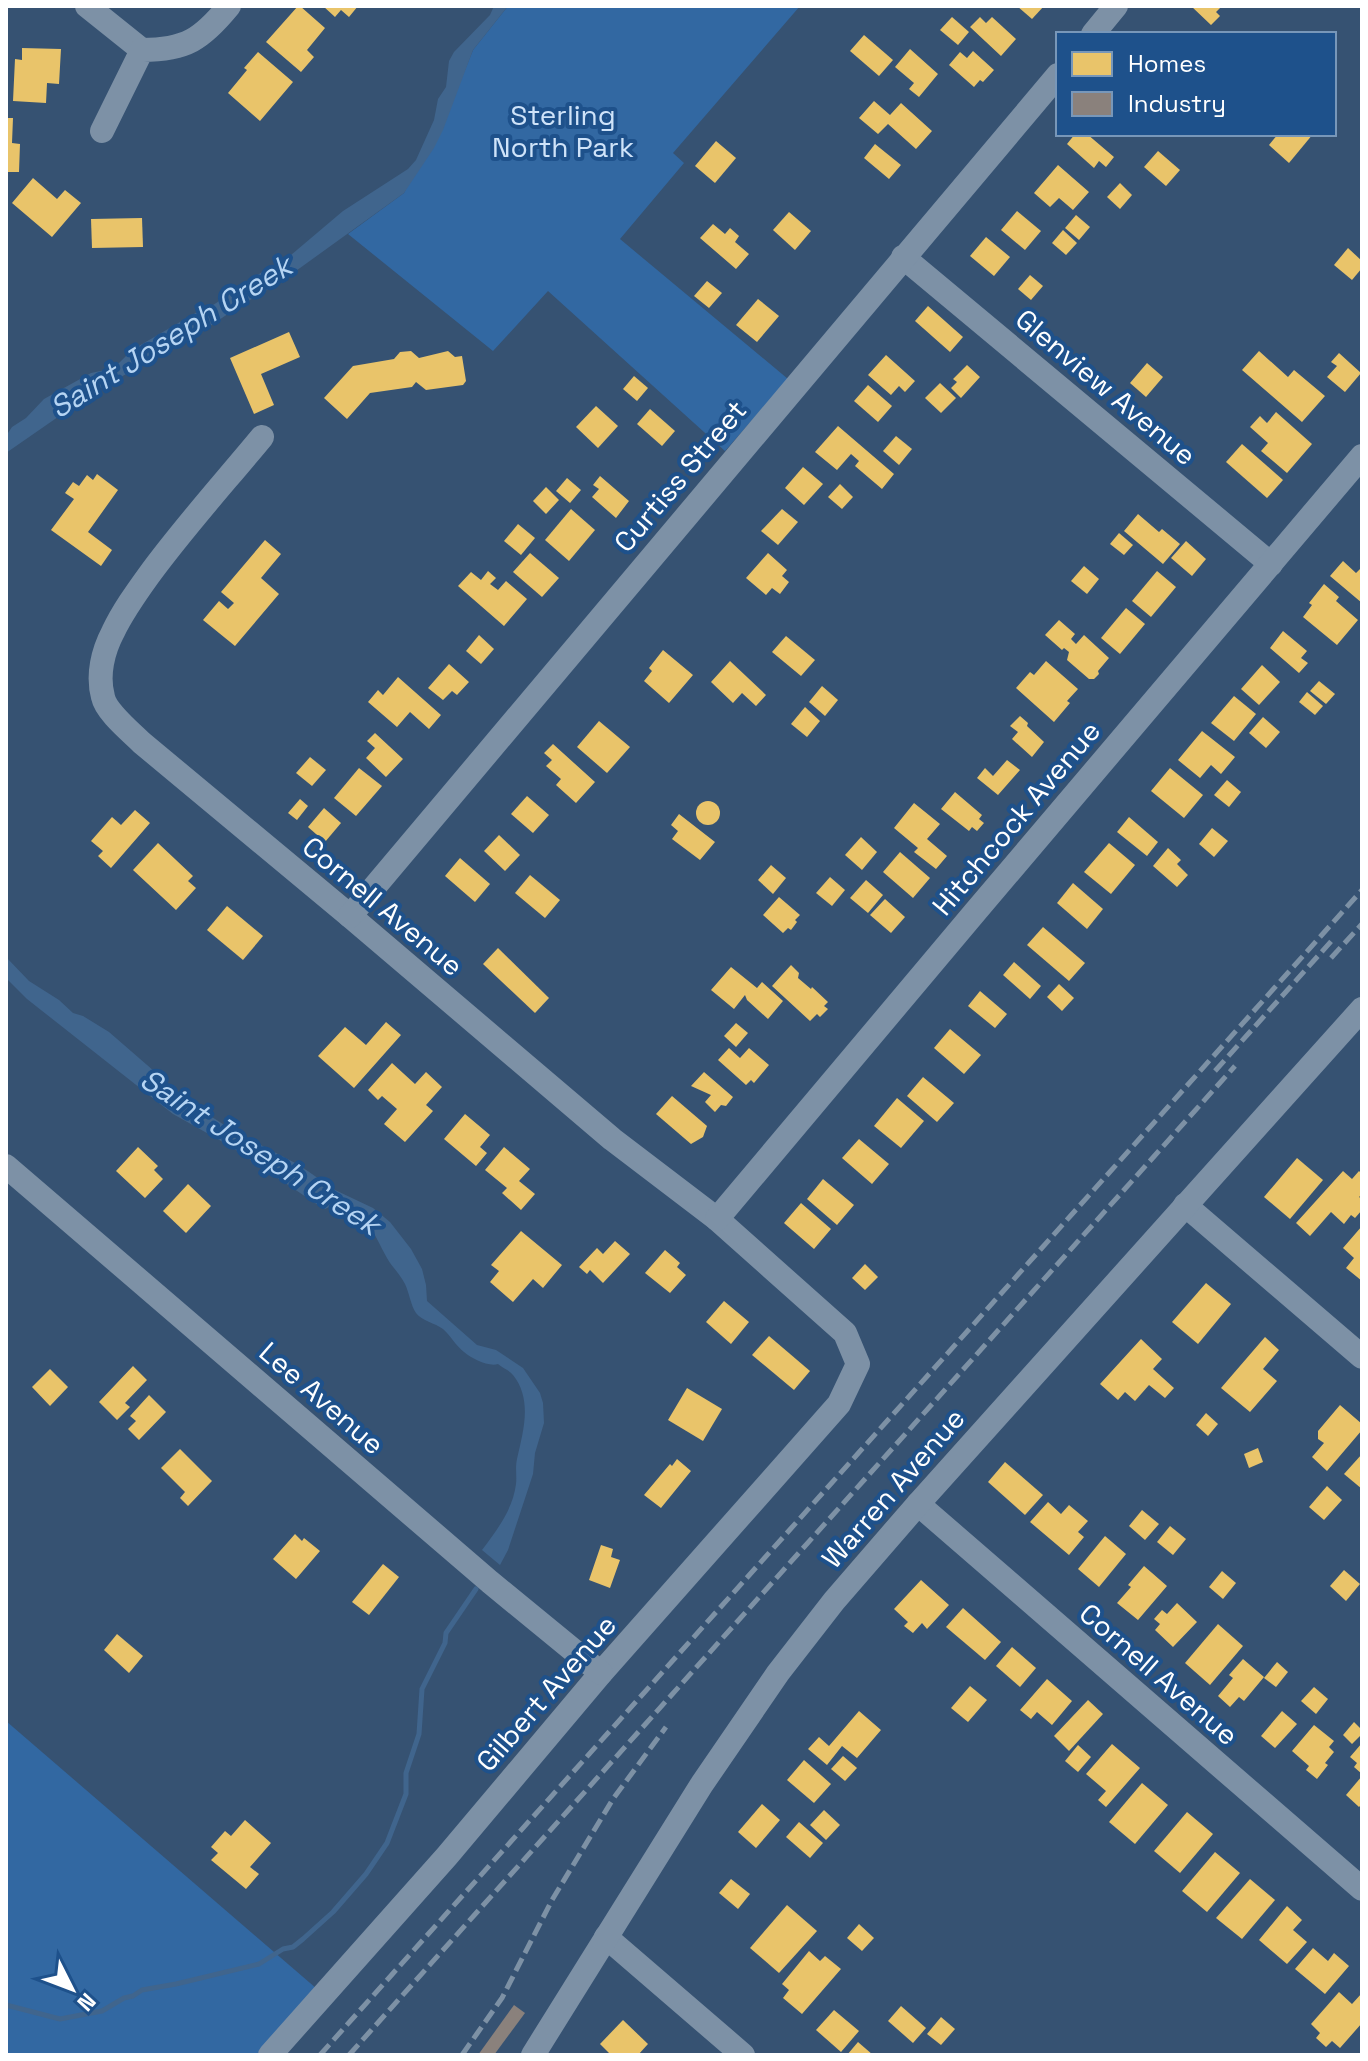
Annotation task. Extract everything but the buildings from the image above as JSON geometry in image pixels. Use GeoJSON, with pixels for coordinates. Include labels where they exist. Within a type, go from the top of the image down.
{"type":"FeatureCollection","features":[{"type":"Feature","properties":{"kind":"street"},"geometry":{"type":"LineString","coordinates":[[87,6],[142,50],[182,45],[197,38],[212,27],[229,6]]}},
{"type":"Feature","properties":{"kind":"street"},"geometry":{"type":"LineString","coordinates":[[1095,32],[1116,6]]}},
{"type":"Feature","properties":{"kind":"street"},"geometry":{"type":"LineString","coordinates":[[102,131],[142,50]]}},
{"type":"Feature","properties":{"kind":"street","name":"Curtiss Street"},"geometry":{"type":"LineString","coordinates":[[350,916],[1056,77]]}},
{"type":"Feature","properties":{"kind":"street","name":"Glenview Avenue"},"geometry":{"type":"LineString","coordinates":[[903,257],[1271,564]]}},
{"type":"Feature","properties":{"kind":"street","name":"Cornell Avenue"},"geometry":{"type":"LineString","coordinates":[[262,437],[168,549],[130,601],[112,632],[103,657],[103,700],[142,743],[612,1139],[717,1219],[845,1333],[858,1364]]}},
{"type":"Feature","properties":{"kind":"street","name":"Hitchcock Avenue"},"geometry":{"type":"LineString","coordinates":[[717,1219],[1362,456]]}},
{"type":"Feature","properties":{"kind":"street","name":"Warren Avenue"},"geometry":{"type":"LineString","coordinates":[[533,2055],[702,1784],[778,1673],[834,1601],[1362,1009]]}},
{"type":"Feature","properties":{"kind":"street","name":"Lee Avenue"},"geometry":{"type":"LineString","coordinates":[[6,1166],[483,1576],[601,1673]]}},
{"type":"Feature","properties":{"kind":"street"},"geometry":{"type":"LineString","coordinates":[[1185,1205],[1362,1357]]}},
{"type":"Feature","properties":{"kind":"street","name":"Gilbert Avenue"},"geometry":{"type":"LineString","coordinates":[[270,2055],[839,1404],[858,1364]]}},
{"type":"Feature","properties":{"kind":"street","name":"Cornell Avenue"},"geometry":{"type":"LineString","coordinates":[[918,1504],[1362,1889]]}},
{"type":"Feature","properties":{"kind":"street"},"geometry":{"type":"LineString","coordinates":[[606,1937],[743,2055]]}},
{"type":"Feature","properties":{"kind":"green space","name":"Sterling North Park"},"geometry":{"type":"Polygon","coordinates":[[[508,6],[800,6],[673,153],[684,163],[620,239],[788,379],[725,451],[548,291],[493,351],[348,234],[404,193],[473,50],[508,6]]]}},
{"type":"Feature","properties":{"kind":"green space"},"geometry":{"type":"Polygon","coordinates":[[[6,1721],[317,1989],[257,2055],[6,2055],[6,1721]]]}},
{"type":"Feature","properties":{"kind":"water"},"geometry":{"type":"Polygon","coordinates":[[[494,6],[508,6],[473,50],[443,130],[404,193],[282,281],[203,331],[94,392],[6,453],[6,436],[12,427],[26,418],[44,399],[91,373],[119,363],[132,350],[217,303],[227,293],[291,255],[343,211],[408,169],[416,160],[434,120],[438,99],[446,87],[449,61],[490,15],[494,6]]]}},
{"type":"Feature","properties":{"kind":"water"},"geometry":{"type":"Polygon","coordinates":[[[6,957],[29,981],[73,1013],[109,1032],[192,1104],[232,1130],[299,1165],[335,1190],[373,1208],[390,1222],[411,1249],[422,1269],[427,1301],[477,1345],[496,1350],[523,1368],[540,1393],[544,1423],[535,1453],[533,1474],[508,1550],[500,1565],[482,1550],[508,1511],[516,1484],[516,1462],[524,1427],[525,1405],[513,1375],[498,1364],[471,1357],[443,1329],[416,1313],[403,1280],[358,1213],[340,1202],[325,1209],[230,1146],[173,1114],[27,999],[6,978],[6,957]]]}},
{"type":"Feature","properties":{"kind":"waterway","name":"Saint Joseph Creek"},"geometry":{"type":"LineString","coordinates":[[6,2005],[60,2019],[102,2011],[142,1990],[259,1964],[303,1939],[333,1912],[366,1874],[387,1843],[406,1794],[406,1773],[419,1734],[422,1689],[445,1643],[446,1633],[476,1589]]}},
{"type":"Feature","properties":{"kind":"railway"},"geometry":{"type":"LineString","coordinates":[[320,2055],[1362,890]]}},
{"type":"Feature","properties":{"kind":"railway"},"geometry":{"type":"LineString","coordinates":[[1331,958],[1362,924]]}},
{"type":"Feature","properties":{"kind":"railway"},"geometry":{"type":"LineString","coordinates":[[1215,1071],[1335,937]]}},
{"type":"Feature","properties":{"kind":"railway"},"geometry":{"type":"LineString","coordinates":[[349,2055],[1235,1066]]}},
{"type":"Feature","properties":{"kind":"railway"},"geometry":{"type":"LineString","coordinates":[[462,2055],[502,1998],[552,1900],[613,1799],[666,1727]]}}]}
